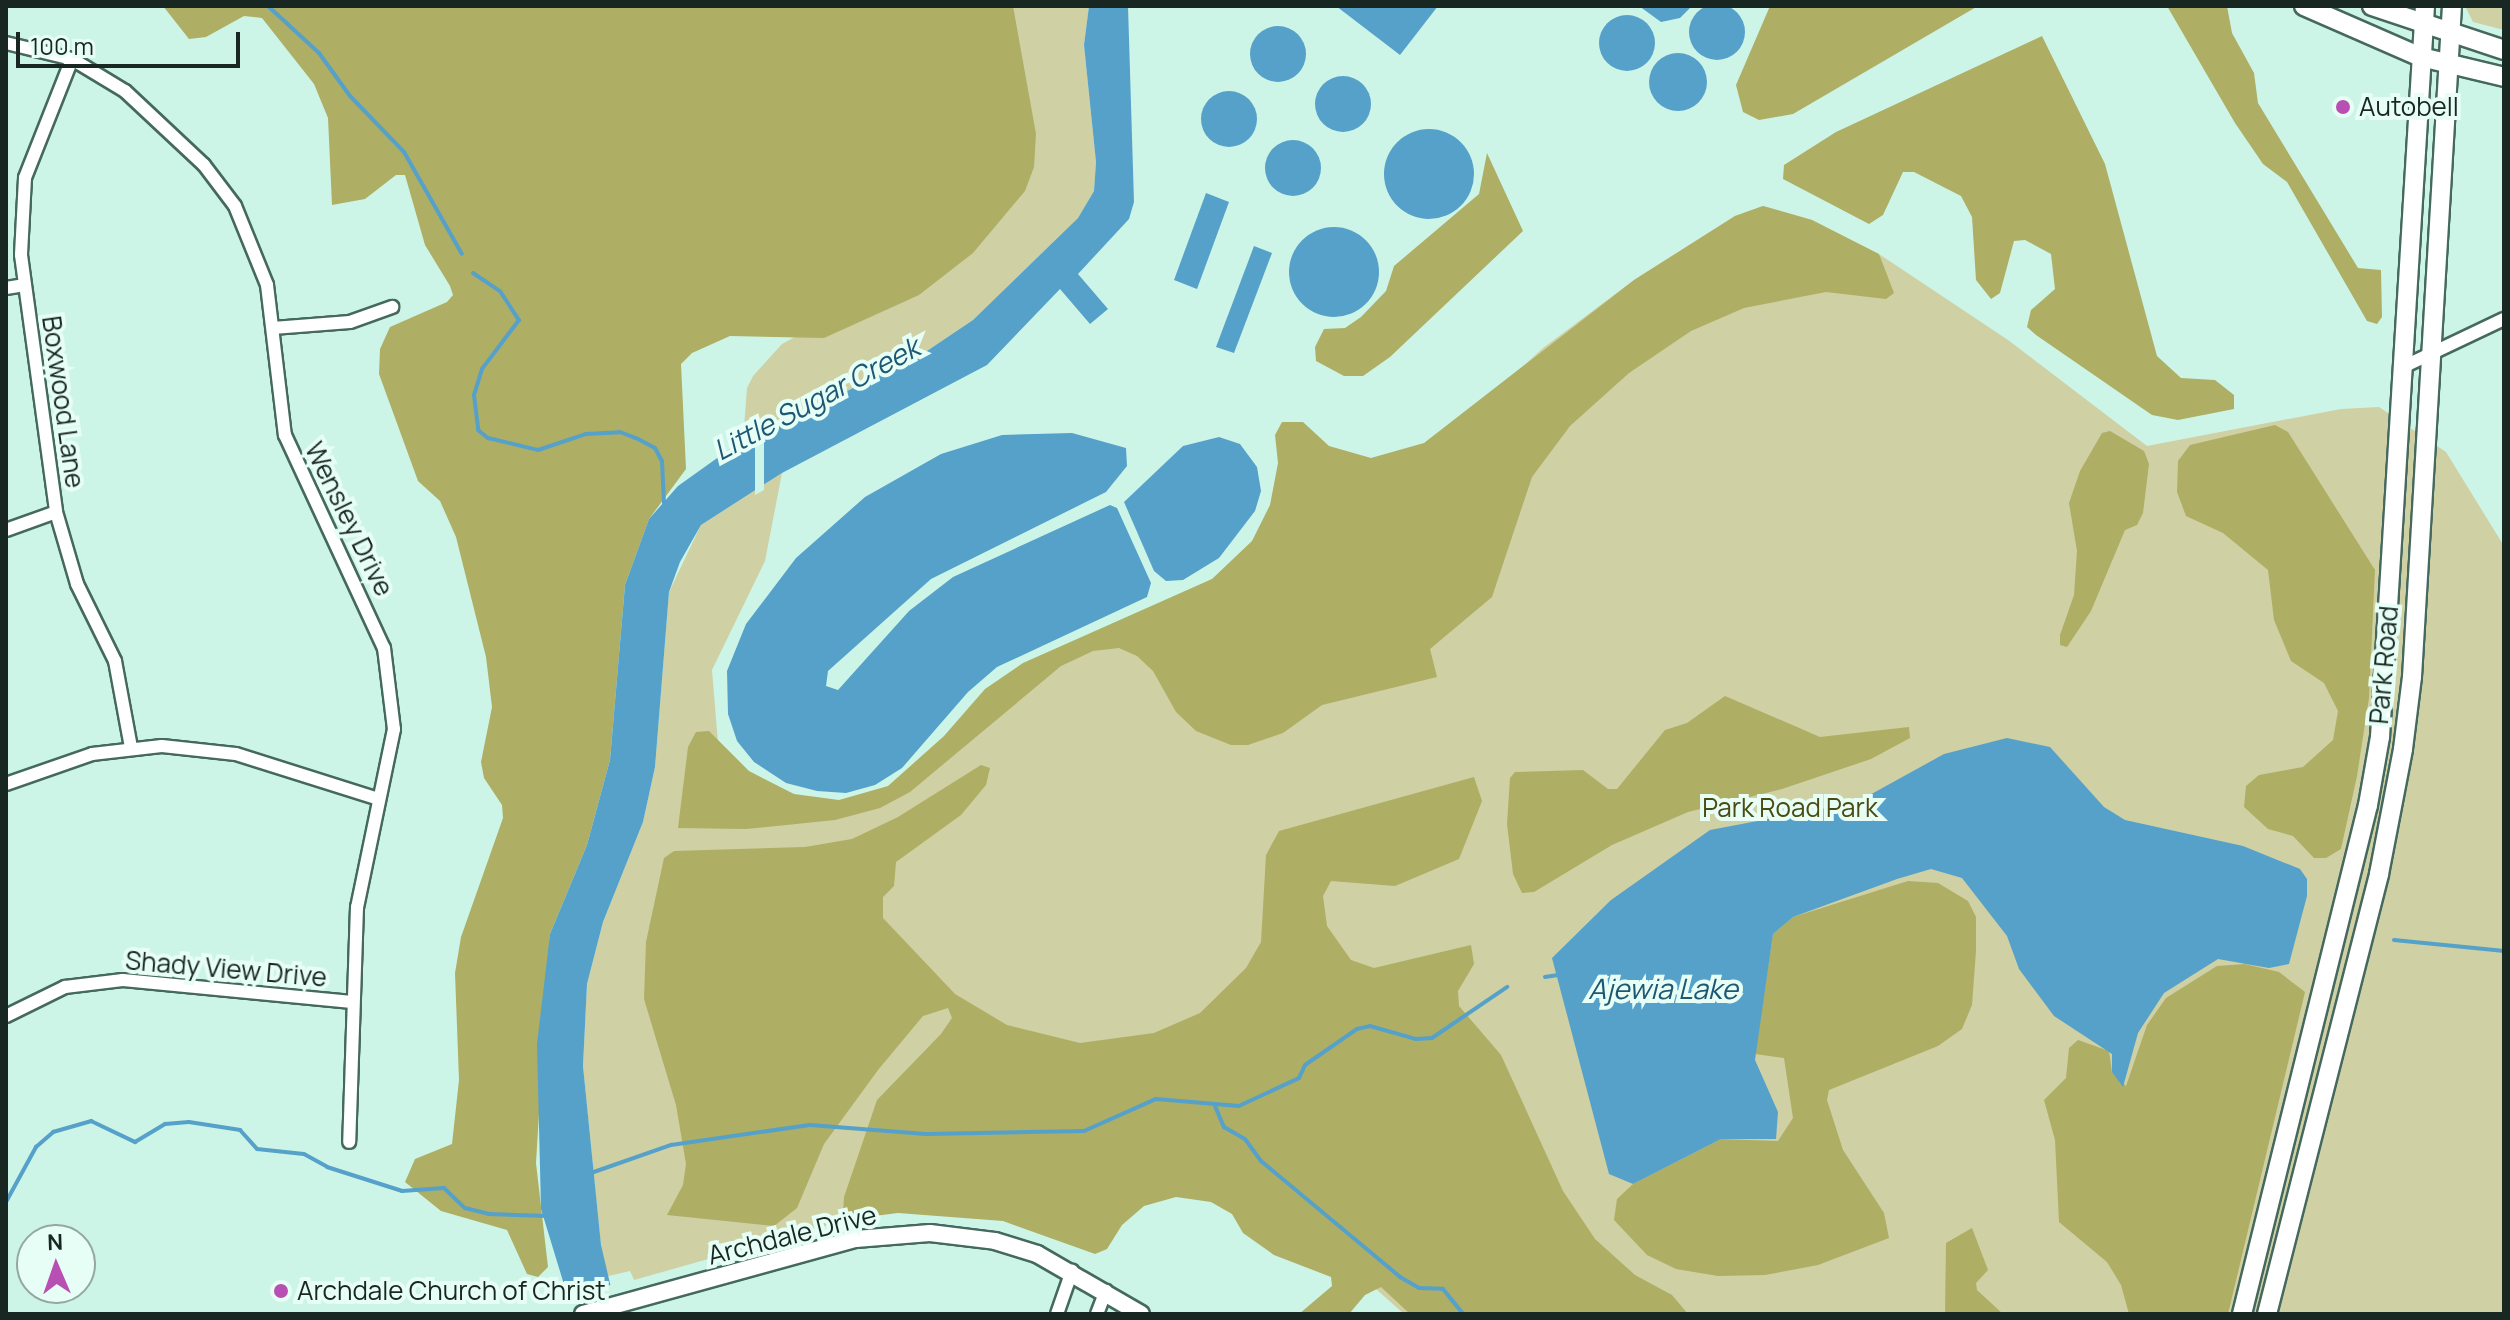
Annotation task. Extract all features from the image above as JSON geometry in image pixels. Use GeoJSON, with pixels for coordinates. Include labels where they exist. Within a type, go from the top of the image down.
{"type":"FeatureCollection","features":[{"type":"Feature","properties":{"kind":"main road"},"geometry":{"type":"LineString","coordinates":[[2304,6],[2421,57],[2504,77]]}},
{"type":"Feature","properties":{"kind":"main road"},"geometry":{"type":"LineString","coordinates":[[2372,6],[2451,35],[2504,50]]}},
{"type":"Feature","properties":{"kind":"main road","name":"Park Road"},"geometry":{"type":"LineString","coordinates":[[2242,1314],[2370,792],[2387,664],[2407,365],[2425,6]]}},
{"type":"Feature","properties":{"kind":"main road","name":"Park Road"},"geometry":{"type":"LineString","coordinates":[[2267,1314],[2379,874],[2403,749],[2412,677],[2452,6]]}},
{"type":"Feature","properties":{"kind":"street","name":"Wensley Drive"},"geometry":{"type":"LineString","coordinates":[[6,43],[72,59],[137,101],[225,191],[258,254],[273,328],[285,435],[370,614],[390,668],[394,729],[362,864],[352,1002],[349,1142]]}},
{"type":"Feature","properties":{"kind":"street","name":"Boxwood Lane"},"geometry":{"type":"LineString","coordinates":[[72,59],[22,193],[25,285],[56,512],[77,584],[115,661],[131,747]]}},
{"type":"Feature","properties":{"kind":"street"},"geometry":{"type":"LineString","coordinates":[[6,288],[25,285]]}},
{"type":"Feature","properties":{"kind":"street"},"geometry":{"type":"LineString","coordinates":[[273,328],[350,322],[392,307]]}},
{"type":"Feature","properties":{"kind":"street"},"geometry":{"type":"LineString","coordinates":[[2407,365],[2430,350],[2504,319]]}},
{"type":"Feature","properties":{"kind":"street"},"geometry":{"type":"LineString","coordinates":[[6,530],[56,512]]}},
{"type":"Feature","properties":{"kind":"street"},"geometry":{"type":"LineString","coordinates":[[6,784],[75,759],[131,747],[199,748],[236,754],[379,799]]}},
{"type":"Feature","properties":{"kind":"street","name":"Shady View Drive"},"geometry":{"type":"LineString","coordinates":[[6,1016],[65,987],[123,980],[352,1002]]}},
{"type":"Feature","properties":{"kind":"street","name":"Archdale Drive"},"geometry":{"type":"LineString","coordinates":[[583,1314],[836,1244],[893,1235],[946,1234],[995,1241],[1072,1271],[1141,1314]]}},
{"type":"Feature","properties":{"kind":"street"},"geometry":{"type":"LineString","coordinates":[[1057,1314],[1072,1271]]}},
{"type":"Feature","properties":{"kind":"street"},"geometry":{"type":"LineString","coordinates":[[1097,1314],[1106,1291]]}},
{"type":"Feature","properties":{"kind":"green space"},"geometry":{"type":"Polygon","coordinates":[[[1002,6],[1089,6],[1084,45],[1096,162],[1094,191],[1078,218],[973,320],[921,355],[743,441],[747,388],[753,376],[782,344],[811,328],[1002,6]]]}},
{"type":"Feature","properties":{"kind":"green space"},"geometry":{"type":"Polygon","coordinates":[[[2465,6],[2504,6],[2504,30],[2473,22],[2465,6]]]}},
{"type":"Feature","properties":{"kind":"green space","name":"Park Road Park"},"geometry":{"type":"Polygon","coordinates":[[[1763,206],[1812,220],[1882,256],[2008,340],[2147,446],[2341,409],[2379,407],[2446,452],[2504,546],[2504,1314],[1404,1314],[1182,1116],[872,1126],[850,1219],[634,1280],[630,1271],[604,1277],[583,1066],[587,984],[603,922],[643,822],[655,767],[669,592],[701,525],[782,473],[765,561],[712,670],[720,767],[759,790],[868,808],[1042,671],[1282,541],[1437,444],[1543,348],[1634,280],[1735,216],[1763,206]]]}},
{"type":"Feature","properties":{"kind":"shaded area"},"geometry":{"type":"Polygon","coordinates":[[[163,6],[1013,6],[1036,134],[1034,167],[1025,191],[973,253],[919,295],[824,338],[730,336],[692,353],[681,364],[686,469],[649,519],[625,585],[610,760],[587,845],[550,934],[536,1163],[548,1267],[538,1277],[527,1274],[507,1230],[441,1211],[405,1182],[415,1159],[452,1144],[459,1080],[455,973],[461,937],[503,818],[502,805],[484,778],[481,762],[492,707],[486,657],[456,537],[440,501],[418,481],[379,374],[380,349],[390,327],[447,302],[453,295],[425,245],[405,175],[396,175],[365,199],[332,205],[328,118],[314,84],[262,18],[244,16],[206,37],[189,39],[163,6]]]}},
{"type":"Feature","properties":{"kind":"shaded area"},"geometry":{"type":"Polygon","coordinates":[[[1770,6],[1978,6],[1793,114],[1759,120],[1743,112],[1736,85],[1770,6]]]}},
{"type":"Feature","properties":{"kind":"shaded area"},"geometry":{"type":"Polygon","coordinates":[[[2167,6],[2227,6],[2232,33],[2254,73],[2258,103],[2358,268],[2381,270],[2382,317],[2377,324],[2367,321],[2287,182],[2263,164],[2235,123],[2167,6]]]}},
{"type":"Feature","properties":{"kind":"shaded area"},"geometry":{"type":"Polygon","coordinates":[[[2042,36],[2105,164],[2157,356],[2181,378],[2215,380],[2234,395],[2234,409],[2178,420],[2152,415],[2036,335],[2027,327],[2031,310],[2055,289],[2051,254],[2025,240],[2014,241],[2000,293],[1991,299],[1976,280],[1972,217],[1961,196],[1914,172],[1903,172],[1883,215],[1869,224],[1783,179],[1784,165],[1836,132],[2042,36]]]}},
{"type":"Feature","properties":{"kind":"shaded area"},"geometry":{"type":"Polygon","coordinates":[[[1487,153],[1523,231],[1390,357],[1363,376],[1344,376],[1316,361],[1315,347],[1324,329],[1345,328],[1361,317],[1386,291],[1394,266],[1479,194],[1487,153]]]}},
{"type":"Feature","properties":{"kind":"shaded area"},"geometry":{"type":"Polygon","coordinates":[[[1763,206],[1812,220],[1879,254],[1894,293],[1886,299],[1826,292],[1744,308],[1691,331],[1629,373],[1570,426],[1532,477],[1492,597],[1430,649],[1437,677],[1322,705],[1283,733],[1248,745],[1231,745],[1196,731],[1176,712],[1153,671],[1137,656],[1119,648],[1093,651],[1061,666],[910,792],[880,808],[835,820],[746,829],[678,828],[688,747],[696,732],[709,731],[749,771],[794,794],[839,800],[888,786],[944,736],[985,689],[1023,663],[1212,579],[1252,541],[1270,505],[1278,463],[1275,435],[1282,422],[1303,422],[1329,446],[1371,458],[1424,443],[1634,280],[1735,216],[1763,206]]]}},
{"type":"Feature","properties":{"kind":"shaded area"},"geometry":{"type":"Polygon","coordinates":[[[2275,425],[2288,432],[2375,570],[2369,698],[2357,776],[2341,849],[2326,858],[2314,858],[2293,836],[2268,829],[2244,807],[2246,786],[2259,775],[2303,767],[2333,740],[2338,711],[2324,683],[2291,661],[2274,620],[2268,570],[2223,533],[2186,516],[2177,492],[2178,461],[2190,445],[2275,425]]]}},
{"type":"Feature","properties":{"kind":"shaded area"},"geometry":{"type":"Polygon","coordinates":[[[2110,431],[2144,451],[2149,464],[2143,513],[2137,525],[2125,530],[2091,611],[2067,647],[2060,645],[2060,635],[2074,595],[2077,551],[2069,503],[2080,471],[2102,433],[2110,431]]]}},
{"type":"Feature","properties":{"kind":"shaded area"},"geometry":{"type":"Polygon","coordinates":[[[1725,696],[1820,737],[1909,727],[1910,738],[1871,759],[1782,789],[1688,812],[1612,845],[1534,892],[1522,893],[1513,874],[1507,824],[1510,778],[1515,772],[1583,770],[1608,789],[1617,789],[1665,730],[1687,723],[1725,696]]]}},
{"type":"Feature","properties":{"kind":"shaded area"},"geometry":{"type":"Polygon","coordinates":[[[981,765],[990,768],[986,785],[961,815],[896,862],[894,886],[883,897],[883,918],[955,994],[1007,1025],[1080,1043],[1154,1033],[1200,1013],[1246,968],[1261,942],[1266,855],[1279,831],[1474,777],[1482,801],[1459,859],[1395,886],[1331,881],[1323,896],[1327,926],[1351,960],[1374,968],[1471,945],[1474,964],[1458,991],[1459,1006],[1501,1055],[1563,1191],[1595,1239],[1635,1275],[1672,1295],[1688,1314],[1410,1314],[1381,1287],[1365,1295],[1349,1314],[1299,1314],[1332,1286],[1331,1277],[1274,1255],[1243,1233],[1232,1214],[1211,1202],[1176,1197],[1144,1206],[1122,1225],[1107,1249],[1095,1254],[1003,1221],[898,1213],[850,1219],[843,1213],[844,1197],[877,1100],[941,1034],[952,1018],[948,1008],[923,1016],[878,1070],[824,1144],[797,1208],[774,1226],[667,1215],[683,1185],[686,1164],[676,1105],[644,999],[646,942],[664,858],[674,851],[805,847],[852,839],[898,817],[981,765]]]}},
{"type":"Feature","properties":{"kind":"shaded area"},"geometry":{"type":"Polygon","coordinates":[[[1908,881],[1938,883],[1968,901],[1976,917],[1976,951],[1972,1005],[1962,1029],[1938,1046],[1829,1090],[1827,1100],[1843,1150],[1884,1213],[1889,1238],[1818,1265],[1765,1275],[1718,1276],[1676,1269],[1647,1255],[1614,1220],[1617,1199],[1633,1184],[1721,1139],[1778,1141],[1793,1118],[1784,1058],[1755,1054],[1773,934],[1793,917],[1908,881]]]}},
{"type":"Feature","properties":{"kind":"shaded area"},"geometry":{"type":"Polygon","coordinates":[[[2245,964],[2279,972],[2305,992],[2228,1314],[2129,1314],[2121,1285],[2107,1262],[2059,1222],[2055,1140],[2044,1100],[2066,1078],[2069,1048],[2078,1040],[2109,1051],[2112,1072],[2126,1086],[2147,1025],[2166,998],[2217,966],[2245,964]]]}},
{"type":"Feature","properties":{"kind":"shaded area"},"geometry":{"type":"Polygon","coordinates":[[[1972,1228],[1988,1270],[1976,1283],[1977,1290],[2003,1314],[1945,1314],[1946,1243],[1972,1228]]]}},
{"type":"Feature","properties":{"kind":"water"},"geometry":{"type":"Polygon","coordinates":[[[1717,4],[1737,12],[1745,32],[1737,52],[1717,60],[1697,52],[1689,32],[1697,12],[1717,4]]]}},
{"type":"Feature","properties":{"kind":"water"},"geometry":{"type":"Polygon","coordinates":[[[1089,6],[1128,6],[1134,202],[1129,219],[1078,274],[1108,309],[1090,324],[1060,289],[987,365],[782,473],[701,525],[680,562],[669,592],[655,767],[643,822],[603,922],[587,984],[583,1066],[601,1245],[612,1292],[573,1314],[541,1209],[537,1044],[550,934],[587,845],[610,760],[625,585],[649,519],[678,486],[734,446],[921,355],[973,320],[1078,218],[1094,191],[1096,162],[1084,45],[1089,6]]]}},
{"type":"Feature","properties":{"kind":"water"},"geometry":{"type":"Polygon","coordinates":[[[1336,6],[1438,6],[1400,55],[1336,6]]]}},
{"type":"Feature","properties":{"kind":"water"},"geometry":{"type":"Polygon","coordinates":[[[1639,6],[1692,6],[1680,18],[1661,22],[1639,6]]]}},
{"type":"Feature","properties":{"kind":"water"},"geometry":{"type":"Polygon","coordinates":[[[1627,15],[1647,23],[1655,43],[1647,63],[1627,71],[1607,63],[1599,43],[1607,23],[1627,15]]]}},
{"type":"Feature","properties":{"kind":"water"},"geometry":{"type":"Polygon","coordinates":[[[1278,26],[1298,34],[1306,54],[1298,74],[1278,82],[1258,74],[1250,54],[1258,34],[1278,26]]]}},
{"type":"Feature","properties":{"kind":"water"},"geometry":{"type":"Polygon","coordinates":[[[1678,53],[1698,62],[1707,82],[1698,102],[1678,111],[1658,102],[1649,82],[1658,62],[1678,53]]]}},
{"type":"Feature","properties":{"kind":"water"},"geometry":{"type":"Polygon","coordinates":[[[1343,76],[1363,84],[1371,104],[1363,124],[1343,132],[1323,124],[1315,104],[1323,84],[1343,76]]]}},
{"type":"Feature","properties":{"kind":"water"},"geometry":{"type":"Polygon","coordinates":[[[1229,91],[1249,99],[1257,119],[1249,139],[1229,147],[1209,139],[1201,119],[1209,99],[1229,91]]]}},
{"type":"Feature","properties":{"kind":"water"},"geometry":{"type":"Polygon","coordinates":[[[1429,129],[1446,133],[1461,142],[1470,157],[1474,174],[1470,191],[1461,206],[1446,215],[1429,219],[1412,215],[1397,206],[1388,191],[1384,174],[1388,157],[1397,142],[1412,133],[1429,129]]]}},
{"type":"Feature","properties":{"kind":"water"},"geometry":{"type":"Polygon","coordinates":[[[1293,140],[1313,148],[1321,168],[1313,188],[1293,196],[1273,188],[1265,168],[1273,148],[1293,140]]]}},
{"type":"Feature","properties":{"kind":"water"},"geometry":{"type":"Polygon","coordinates":[[[1206,193],[1229,202],[1197,289],[1174,280],[1206,193]]]}},
{"type":"Feature","properties":{"kind":"water"},"geometry":{"type":"Polygon","coordinates":[[[1334,227],[1351,231],[1366,240],[1375,255],[1379,272],[1375,289],[1366,304],[1351,313],[1334,317],[1317,313],[1302,304],[1293,289],[1289,272],[1293,255],[1302,240],[1317,231],[1334,227]]]}},
{"type":"Feature","properties":{"kind":"water"},"geometry":{"type":"Polygon","coordinates":[[[1254,246],[1272,253],[1234,353],[1216,347],[1254,246]]]}},
{"type":"Feature","properties":{"kind":"water"},"geometry":{"type":"Polygon","coordinates":[[[1072,433],[1126,448],[1127,466],[1106,492],[931,579],[828,671],[826,686],[838,690],[909,611],[953,577],[1110,505],[1117,508],[1151,583],[1147,597],[997,667],[968,692],[902,768],[875,785],[846,793],[817,791],[786,783],[754,762],[737,741],[728,714],[727,671],[746,624],[796,558],[865,497],[941,454],[1002,435],[1072,433]]]}},
{"type":"Feature","properties":{"kind":"water"},"geometry":{"type":"Polygon","coordinates":[[[1219,437],[1240,444],[1257,467],[1261,491],[1255,511],[1219,558],[1183,580],[1166,581],[1154,571],[1124,502],[1183,446],[1219,437]]]}},
{"type":"Feature","properties":{"kind":"water","name":"Ajewia Lake"},"geometry":{"type":"Polygon","coordinates":[[[2007,738],[2050,747],[2104,807],[2125,820],[2243,846],[2300,869],[2307,879],[2307,896],[2289,964],[2269,968],[2218,959],[2164,993],[2138,1033],[2123,1087],[2112,1072],[2112,1054],[2054,1016],[2019,969],[2007,936],[1962,878],[1931,869],[1897,879],[1793,917],[1773,934],[1755,1060],[1778,1112],[1776,1139],[1721,1139],[1633,1184],[1609,1174],[1552,958],[1611,900],[1710,830],[1857,802],[1944,754],[2007,738]]]}},
{"type":"Feature","properties":{"kind":"pier"},"geometry":{"type":"Polygon","coordinates":[[[764,424],[764,490],[755,495],[755,430],[764,424]]]}},
{"type":"Feature","properties":{"kind":"pier"},"geometry":{"type":"Polygon","coordinates":[[[614,1284],[626,1314],[568,1314],[563,1298],[614,1284]]]}},
{"type":"Feature","properties":{"kind":"waterway"},"geometry":{"type":"LineString","coordinates":[[268,6],[319,53],[350,96],[404,152],[462,254]]}},
{"type":"Feature","properties":{"kind":"waterway"},"geometry":{"type":"LineString","coordinates":[[473,273],[500,291],[519,320],[482,369],[474,395],[478,430],[488,438],[538,450],[586,434],[620,432],[636,438],[655,448],[662,461],[664,503]]}},
{"type":"Feature","properties":{"kind":"waterway"},"geometry":{"type":"LineString","coordinates":[[2394,940],[2504,951]]}},
{"type":"Feature","properties":{"kind":"waterway"},"geometry":{"type":"LineString","coordinates":[[1545,977],[1558,975]]}},
{"type":"Feature","properties":{"kind":"waterway"},"geometry":{"type":"LineString","coordinates":[[591,1173],[671,1145],[810,1125],[926,1134],[1084,1131],[1156,1099],[1239,1106],[1299,1078],[1305,1065],[1357,1029],[1370,1026],[1416,1039],[1432,1038],[1507,987]]}},
{"type":"Feature","properties":{"kind":"waterway"},"geometry":{"type":"LineString","coordinates":[[1215,1106],[1224,1127],[1245,1139],[1261,1161],[1400,1277],[1419,1288],[1443,1289],[1463,1314]]}},
{"type":"Feature","properties":{"kind":"waterway"},"geometry":{"type":"LineString","coordinates":[[6,1202],[36,1147],[53,1132],[91,1121],[135,1142],[165,1124],[189,1122],[240,1130],[257,1149],[304,1154],[327,1167],[402,1191],[444,1188],[465,1208],[489,1214],[548,1216]]}},
{"type":"Feature","properties":{"kind":"place","name":"Autobell"},"geometry":{"type":"Point","coordinates":[2343,107]}},
{"type":"Feature","properties":{"kind":"place","name":"Archdale Church of Christ"},"geometry":{"type":"Point","coordinates":[281,1291]}},
{"type":"Feature","properties":{"kind":"water label","name":"Little Sugar Creek"},"geometry":{"type":"Point","coordinates":[816,398]}}]}
